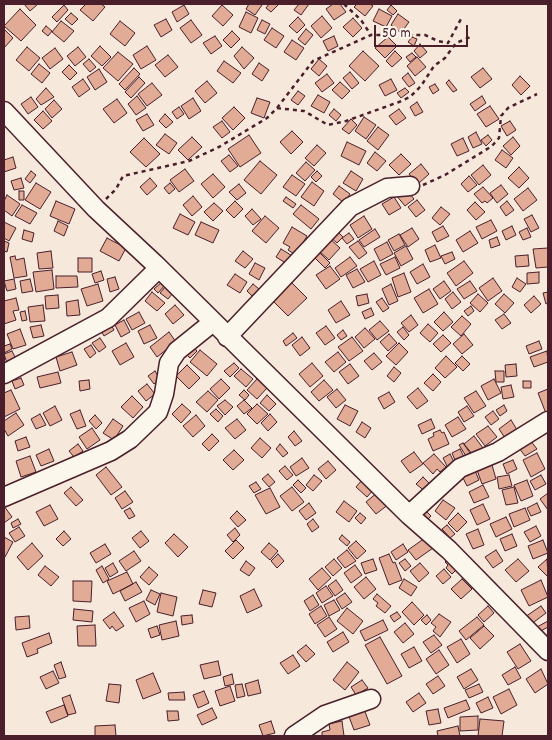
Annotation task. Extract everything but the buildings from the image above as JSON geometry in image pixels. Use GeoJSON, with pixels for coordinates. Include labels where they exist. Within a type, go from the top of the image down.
{"type":"FeatureCollection","features":[{"type":"Feature","properties":{"kind":"street"},"geometry":{"type":"LineString","coordinates":[[4,111],[96,209],[159,268],[409,515],[449,550],[545,643]]}},
{"type":"Feature","properties":{"kind":"street"},"geometry":{"type":"LineString","coordinates":[[227,337],[350,207],[387,188],[410,186]]}},
{"type":"Feature","properties":{"kind":"street"},"geometry":{"type":"LineString","coordinates":[[4,374],[108,318],[159,268]]}},
{"type":"Feature","properties":{"kind":"street"},"geometry":{"type":"LineString","coordinates":[[4,497],[111,451],[130,439],[158,412],[164,394],[169,364],[178,351],[213,322]]}},
{"type":"Feature","properties":{"kind":"street"},"geometry":{"type":"LineString","coordinates":[[409,515],[460,468],[498,452],[548,421]]}},
{"type":"Feature","properties":{"kind":"street"},"geometry":{"type":"LineString","coordinates":[[294,736],[325,716],[372,699]]}},
{"type":"Feature","properties":{"kind":"path"},"geometry":{"type":"LineString","coordinates":[[344,4],[361,20],[371,35]]}},
{"type":"Feature","properties":{"kind":"path"},"geometry":{"type":"LineString","coordinates":[[96,209],[116,189],[123,176],[170,167],[204,155],[244,133],[277,108],[313,61],[371,35],[425,35],[448,43],[461,19]]}},
{"type":"Feature","properties":{"kind":"path"},"geometry":{"type":"LineString","coordinates":[[277,108],[304,111],[328,124],[346,121],[399,102],[410,97],[421,86],[434,66],[445,58],[456,43],[474,36]]}},
{"type":"Feature","properties":{"kind":"path"},"geometry":{"type":"LineString","coordinates":[[410,186],[421,187],[445,175],[492,146],[499,138],[501,116],[508,108],[537,94]]}}]}
